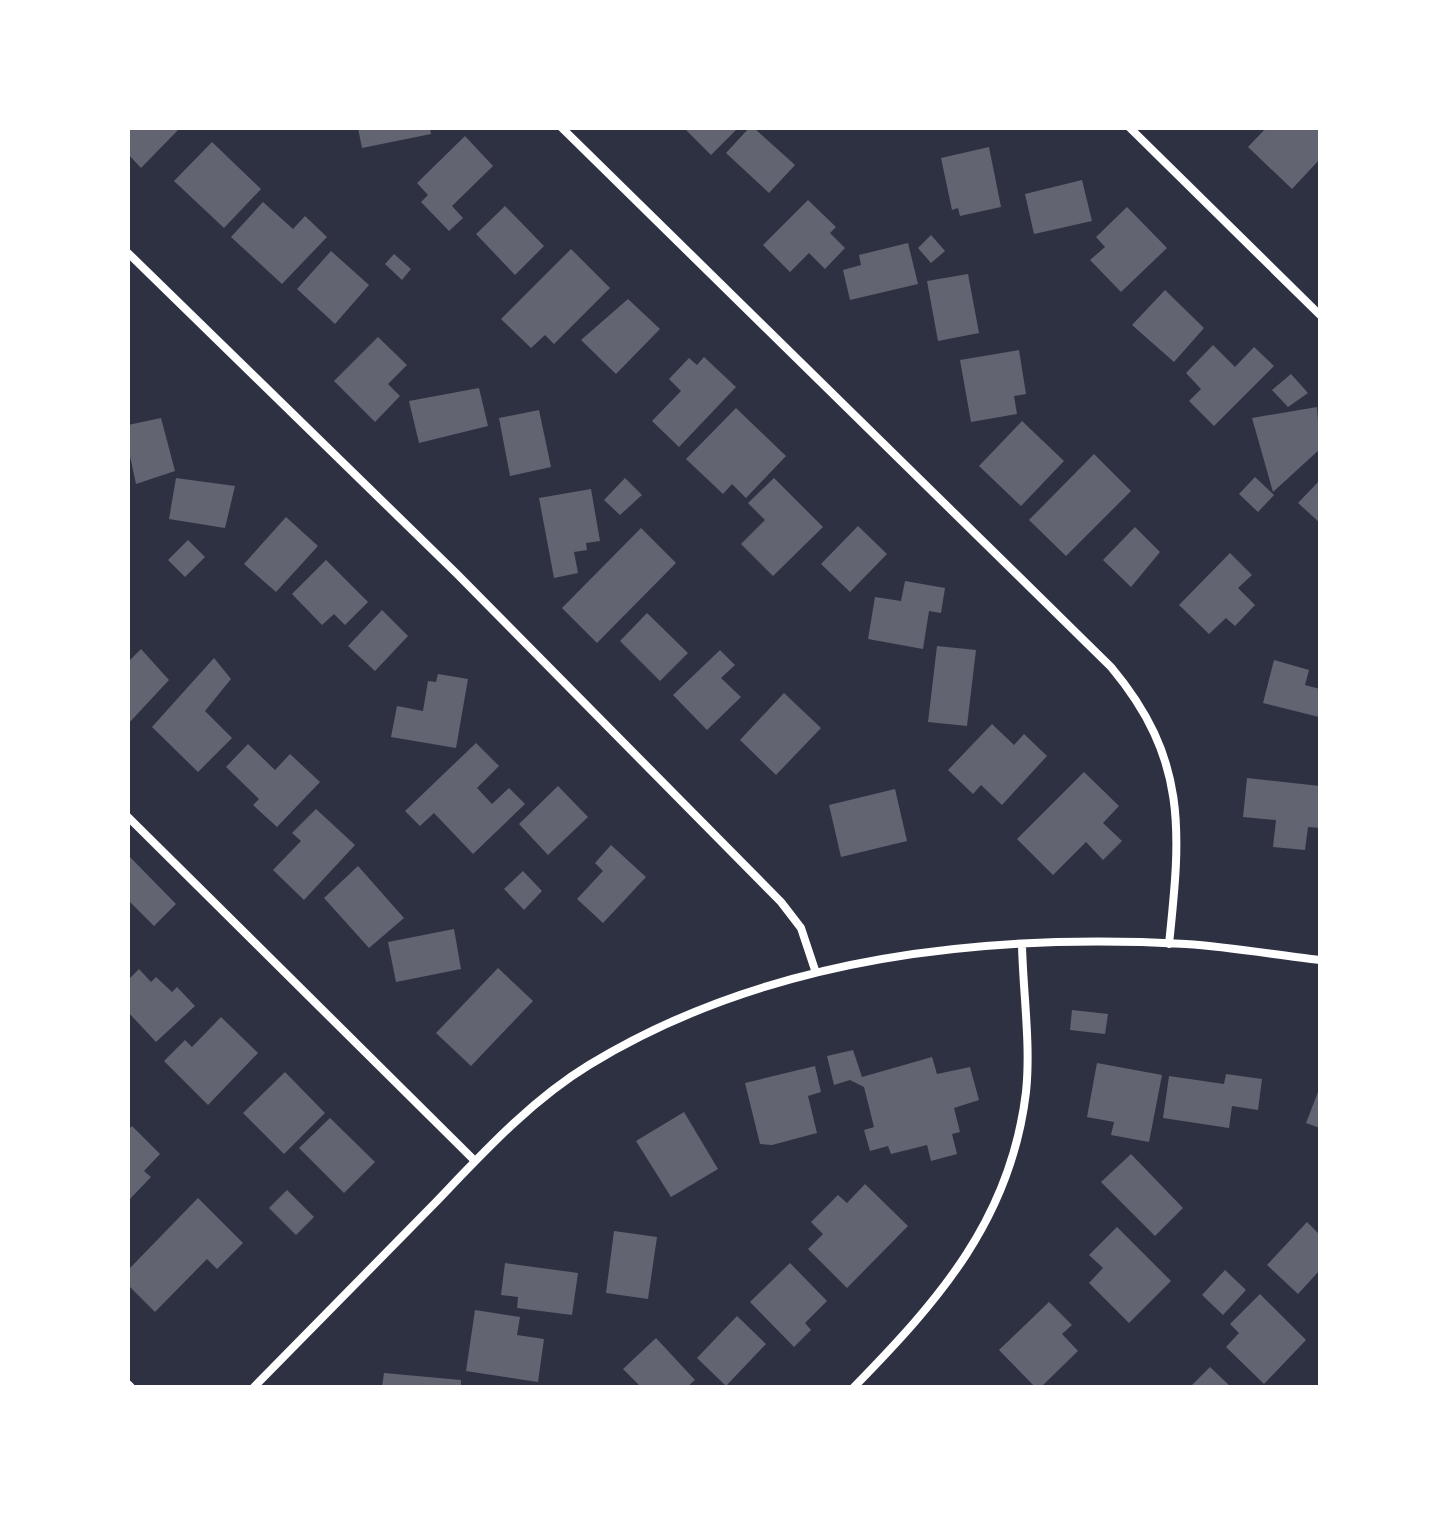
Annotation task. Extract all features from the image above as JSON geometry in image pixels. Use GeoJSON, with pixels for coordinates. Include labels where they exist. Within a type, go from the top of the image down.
{"type":"FeatureCollection","features":[{"type":"Feature","properties":{"kind":"street"},"geometry":{"type":"LineString","coordinates":[[562,128],[1111,667],[1135,695],[1158,736],[1173,784],[1179,848],[1169,944]]}},
{"type":"Feature","properties":{"kind":"street"},"geometry":{"type":"LineString","coordinates":[[1130,128],[1320,315]]}},
{"type":"Feature","properties":{"kind":"street"},"geometry":{"type":"LineString","coordinates":[[128,253],[456,573],[781,902],[801,928],[815,970]]}},
{"type":"Feature","properties":{"kind":"street"},"geometry":{"type":"LineString","coordinates":[[128,817],[475,1161]]}},
{"type":"Feature","properties":{"kind":"street"},"geometry":{"type":"LineString","coordinates":[[254,1387],[516,1120],[588,1066],[682,1016],[815,970],[914,954],[1022,945],[1187,944],[1320,960]]}},
{"type":"Feature","properties":{"kind":"street"},"geometry":{"type":"LineString","coordinates":[[854,1387],[924,1316],[959,1268],[994,1206],[1015,1147],[1026,1090],[1022,945]]}},
{"type":"Feature","properties":{"kind":"building"},"geometry":{"type":"Polygon","coordinates":[[[128,128],[180,128],[141,168],[128,154],[128,128]]]}},
{"type":"Feature","properties":{"kind":"building"},"geometry":{"type":"Polygon","coordinates":[[[358,128],[430,128],[431,134],[362,148],[358,128]]]}},
{"type":"Feature","properties":{"kind":"building"},"geometry":{"type":"Polygon","coordinates":[[[684,128],[738,128],[711,155],[684,128]]]}},
{"type":"Feature","properties":{"kind":"building"},"geometry":{"type":"Polygon","coordinates":[[[749,128],[754,128],[795,165],[769,193],[726,153],[749,128]]]}},
{"type":"Feature","properties":{"kind":"building"},"geometry":{"type":"Polygon","coordinates":[[[1266,128],[1320,128],[1320,159],[1292,189],[1248,147],[1266,128]]]}},
{"type":"Feature","properties":{"kind":"building"},"geometry":{"type":"Polygon","coordinates":[[[465,136],[493,166],[452,206],[463,218],[449,231],[421,202],[428,195],[417,183],[465,136]]]}},
{"type":"Feature","properties":{"kind":"building"},"geometry":{"type":"Polygon","coordinates":[[[212,142],[261,189],[224,228],[174,181],[212,142]]]}},
{"type":"Feature","properties":{"kind":"building"},"geometry":{"type":"Polygon","coordinates":[[[989,147],[1001,207],[960,216],[958,208],[952,210],[941,158],[989,147]]]}},
{"type":"Feature","properties":{"kind":"building"},"geometry":{"type":"Polygon","coordinates":[[[1082,180],[1092,221],[1034,234],[1025,194],[1082,180]]]}},
{"type":"Feature","properties":{"kind":"building"},"geometry":{"type":"Polygon","coordinates":[[[808,200],[836,227],[830,233],[845,248],[825,269],[809,253],[790,272],[763,245],[808,200]]]}},
{"type":"Feature","properties":{"kind":"building"},"geometry":{"type":"Polygon","coordinates":[[[263,202],[293,229],[305,216],[327,237],[282,284],[231,237],[263,202]]]}},
{"type":"Feature","properties":{"kind":"building"},"geometry":{"type":"Polygon","coordinates":[[[505,206],[544,246],[515,275],[476,234],[505,206]]]}},
{"type":"Feature","properties":{"kind":"building"},"geometry":{"type":"Polygon","coordinates":[[[1127,207],[1167,248],[1121,292],[1090,260],[1105,247],[1096,237],[1127,207]]]}},
{"type":"Feature","properties":{"kind":"building"},"geometry":{"type":"Polygon","coordinates":[[[931,235],[945,251],[931,263],[918,248],[931,235]]]}},
{"type":"Feature","properties":{"kind":"building"},"geometry":{"type":"Polygon","coordinates":[[[908,243],[918,284],[850,300],[843,270],[861,265],[859,255],[908,243]]]}},
{"type":"Feature","properties":{"kind":"building"},"geometry":{"type":"Polygon","coordinates":[[[571,249],[610,288],[554,344],[545,335],[531,348],[501,319],[571,249]]]}},
{"type":"Feature","properties":{"kind":"building"},"geometry":{"type":"Polygon","coordinates":[[[331,251],[369,285],[335,324],[297,289],[331,251]]]}},
{"type":"Feature","properties":{"kind":"building"},"geometry":{"type":"Polygon","coordinates":[[[394,254],[411,269],[402,280],[385,264],[394,254]]]}},
{"type":"Feature","properties":{"kind":"building"},"geometry":{"type":"Polygon","coordinates":[[[968,274],[979,333],[938,341],[927,281],[968,274]]]}},
{"type":"Feature","properties":{"kind":"building"},"geometry":{"type":"Polygon","coordinates":[[[1165,290],[1204,328],[1174,362],[1132,325],[1165,290]]]}},
{"type":"Feature","properties":{"kind":"building"},"geometry":{"type":"Polygon","coordinates":[[[628,299],[660,329],[616,374],[581,340],[628,299]]]}},
{"type":"Feature","properties":{"kind":"building"},"geometry":{"type":"Polygon","coordinates":[[[378,337],[407,365],[388,384],[400,396],[375,422],[334,381],[378,337]]]}},
{"type":"Feature","properties":{"kind":"building"},"geometry":{"type":"Polygon","coordinates":[[[1213,345],[1235,367],[1254,347],[1274,366],[1214,426],[1189,401],[1201,389],[1186,373],[1213,345]]]}},
{"type":"Feature","properties":{"kind":"building"},"geometry":{"type":"Polygon","coordinates":[[[1019,350],[1026,394],[1014,396],[1017,414],[971,422],[960,360],[1019,350]]]}},
{"type":"Feature","properties":{"kind":"building"},"geometry":{"type":"Polygon","coordinates":[[[704,357],[736,387],[679,447],[652,421],[681,391],[669,379],[689,358],[697,365],[704,357]]]}},
{"type":"Feature","properties":{"kind":"building"},"geometry":{"type":"Polygon","coordinates":[[[1291,374],[1308,393],[1288,407],[1272,390],[1291,374]]]}},
{"type":"Feature","properties":{"kind":"building"},"geometry":{"type":"Polygon","coordinates":[[[479,388],[488,426],[419,443],[409,401],[479,388]]]}},
{"type":"Feature","properties":{"kind":"building"},"geometry":{"type":"Polygon","coordinates":[[[1317,407],[1320,449],[1273,492],[1252,418],[1317,407]]]}},
{"type":"Feature","properties":{"kind":"building"},"geometry":{"type":"Polygon","coordinates":[[[736,408],[786,456],[746,498],[732,484],[723,494],[686,459],[736,408]]]}},
{"type":"Feature","properties":{"kind":"building"},"geometry":{"type":"Polygon","coordinates":[[[539,410],[551,467],[510,476],[499,418],[539,410]]]}},
{"type":"Feature","properties":{"kind":"building"},"geometry":{"type":"Polygon","coordinates":[[[161,418],[175,471],[136,484],[128,447],[128,425],[161,418]]]}},
{"type":"Feature","properties":{"kind":"building"},"geometry":{"type":"Polygon","coordinates":[[[1022,421],[1064,461],[1021,506],[979,466],[1022,421]]]}},
{"type":"Feature","properties":{"kind":"building"},"geometry":{"type":"Polygon","coordinates":[[[1094,454],[1131,491],[1066,556],[1029,520],[1094,454]]]}},
{"type":"Feature","properties":{"kind":"building"},"geometry":{"type":"Polygon","coordinates":[[[1255,477],[1274,495],[1258,512],[1239,494],[1255,477]]]}},
{"type":"Feature","properties":{"kind":"building"},"geometry":{"type":"Polygon","coordinates":[[[176,478],[235,486],[225,528],[169,519],[176,478]]]}},
{"type":"Feature","properties":{"kind":"building"},"geometry":{"type":"Polygon","coordinates":[[[625,478],[642,495],[620,515],[604,500],[625,478]]]}},
{"type":"Feature","properties":{"kind":"building"},"geometry":{"type":"Polygon","coordinates":[[[774,478],[823,527],[773,576],[741,544],[765,520],[748,503],[774,478]]]}},
{"type":"Feature","properties":{"kind":"building"},"geometry":{"type":"Polygon","coordinates":[[[1320,480],[1320,523],[1298,503],[1320,480]]]}},
{"type":"Feature","properties":{"kind":"building"},"geometry":{"type":"Polygon","coordinates":[[[591,489],[600,541],[586,543],[587,550],[574,552],[578,573],[554,578],[539,498],[591,489]]]}},
{"type":"Feature","properties":{"kind":"building"},"geometry":{"type":"Polygon","coordinates":[[[286,517],[318,546],[276,592],[244,564],[286,517]]]}},
{"type":"Feature","properties":{"kind":"building"},"geometry":{"type":"Polygon","coordinates":[[[858,526],[887,554],[850,592],[821,564],[858,526]]]}},
{"type":"Feature","properties":{"kind":"building"},"geometry":{"type":"Polygon","coordinates":[[[1135,527],[1160,552],[1131,587],[1103,560],[1135,527]]]}},
{"type":"Feature","properties":{"kind":"building"},"geometry":{"type":"Polygon","coordinates":[[[641,528],[676,563],[597,643],[562,608],[641,528]]]}},
{"type":"Feature","properties":{"kind":"building"},"geometry":{"type":"Polygon","coordinates":[[[188,540],[205,557],[185,577],[168,560],[188,540]]]}},
{"type":"Feature","properties":{"kind":"building"},"geometry":{"type":"Polygon","coordinates":[[[1230,553],[1252,575],[1238,588],[1255,605],[1235,626],[1226,618],[1209,634],[1179,605],[1230,553]]]}},
{"type":"Feature","properties":{"kind":"building"},"geometry":{"type":"Polygon","coordinates":[[[326,560],[368,602],[345,625],[334,614],[322,625],[292,594],[326,560]]]}},
{"type":"Feature","properties":{"kind":"building"},"geometry":{"type":"Polygon","coordinates":[[[905,581],[945,588],[941,613],[929,611],[923,649],[868,639],[875,597],[901,601],[905,581]]]}},
{"type":"Feature","properties":{"kind":"building"},"geometry":{"type":"Polygon","coordinates":[[[382,610],[408,636],[375,671],[348,646],[382,610]]]}},
{"type":"Feature","properties":{"kind":"building"},"geometry":{"type":"Polygon","coordinates":[[[647,613],[688,653],[660,681],[620,641],[647,613]]]}},
{"type":"Feature","properties":{"kind":"building"},"geometry":{"type":"Polygon","coordinates":[[[937,646],[976,650],[967,726],[928,722],[937,646]]]}},
{"type":"Feature","properties":{"kind":"building"},"geometry":{"type":"Polygon","coordinates":[[[141,649],[169,680],[128,724],[128,662],[141,649]]]}},
{"type":"Feature","properties":{"kind":"building"},"geometry":{"type":"Polygon","coordinates":[[[720,650],[735,665],[721,678],[741,697],[707,730],[673,695],[720,650]]]}},
{"type":"Feature","properties":{"kind":"building"},"geometry":{"type":"Polygon","coordinates":[[[214,658],[231,679],[205,711],[232,738],[198,772],[152,727],[214,658]]]}},
{"type":"Feature","properties":{"kind":"building"},"geometry":{"type":"Polygon","coordinates":[[[1274,660],[1309,670],[1305,685],[1320,689],[1319,717],[1263,703],[1274,660]]]}},
{"type":"Feature","properties":{"kind":"building"},"geometry":{"type":"Polygon","coordinates":[[[438,674],[468,679],[456,748],[391,737],[397,706],[423,711],[428,681],[436,682],[438,674]]]}},
{"type":"Feature","properties":{"kind":"building"},"geometry":{"type":"Polygon","coordinates":[[[784,693],[821,728],[776,775],[740,740],[784,693]]]}},
{"type":"Feature","properties":{"kind":"building"},"geometry":{"type":"Polygon","coordinates":[[[992,724],[1014,745],[1024,734],[1047,756],[1002,805],[981,785],[973,794],[948,770],[992,724]]]}},
{"type":"Feature","properties":{"kind":"building"},"geometry":{"type":"Polygon","coordinates":[[[476,743],[499,766],[477,788],[492,804],[509,788],[525,804],[473,854],[434,813],[420,826],[405,811],[476,743]]]}},
{"type":"Feature","properties":{"kind":"building"},"geometry":{"type":"Polygon","coordinates":[[[248,744],[275,770],[290,754],[320,782],[277,827],[253,805],[259,799],[226,767],[248,744]]]}},
{"type":"Feature","properties":{"kind":"building"},"geometry":{"type":"Polygon","coordinates":[[[1084,772],[1119,806],[1103,823],[1122,841],[1103,860],[1086,842],[1053,875],[1017,839],[1084,772]]]}},
{"type":"Feature","properties":{"kind":"building"},"geometry":{"type":"Polygon","coordinates":[[[1247,778],[1320,786],[1320,828],[1308,827],[1305,850],[1273,847],[1276,820],[1243,817],[1247,778]]]}},
{"type":"Feature","properties":{"kind":"building"},"geometry":{"type":"Polygon","coordinates":[[[558,786],[588,817],[548,855],[519,824],[558,786]]]}},
{"type":"Feature","properties":{"kind":"building"},"geometry":{"type":"Polygon","coordinates":[[[895,789],[907,841],[841,857],[829,805],[895,789]]]}},
{"type":"Feature","properties":{"kind":"building"},"geometry":{"type":"Polygon","coordinates":[[[316,809],[355,845],[304,900],[273,870],[301,841],[292,833],[316,809]]]}},
{"type":"Feature","properties":{"kind":"building"},"geometry":{"type":"Polygon","coordinates":[[[611,845],[646,877],[603,923],[577,899],[603,871],[595,863],[611,845]]]}},
{"type":"Feature","properties":{"kind":"building"},"geometry":{"type":"Polygon","coordinates":[[[128,855],[176,904],[154,926],[128,900],[128,855]]]}},
{"type":"Feature","properties":{"kind":"building"},"geometry":{"type":"Polygon","coordinates":[[[358,866],[404,918],[369,948],[324,898],[358,866]]]}},
{"type":"Feature","properties":{"kind":"building"},"geometry":{"type":"Polygon","coordinates":[[[523,871],[542,891],[524,910],[504,889],[523,871]]]}},
{"type":"Feature","properties":{"kind":"building"},"geometry":{"type":"Polygon","coordinates":[[[454,929],[461,969],[396,982],[388,942],[454,929]]]}},
{"type":"Feature","properties":{"kind":"building"},"geometry":{"type":"Polygon","coordinates":[[[498,968],[533,1001],[471,1066],[436,1033],[498,968]]]}},
{"type":"Feature","properties":{"kind":"building"},"geometry":{"type":"Polygon","coordinates":[[[139,969],[151,982],[156,977],[172,992],[177,987],[195,1006],[156,1042],[128,1012],[128,980],[139,969]]]}},
{"type":"Feature","properties":{"kind":"building"},"geometry":{"type":"Polygon","coordinates":[[[1072,1010],[1108,1014],[1105,1034],[1070,1030],[1072,1010]]]}},
{"type":"Feature","properties":{"kind":"building"},"geometry":{"type":"Polygon","coordinates":[[[221,1017],[258,1053],[208,1105],[164,1061],[185,1040],[192,1047],[221,1017]]]}},
{"type":"Feature","properties":{"kind":"building"},"geometry":{"type":"Polygon","coordinates":[[[853,1050],[862,1077],[932,1057],[937,1074],[970,1067],[979,1100],[954,1108],[960,1132],[952,1134],[957,1154],[931,1161],[927,1145],[891,1154],[888,1146],[870,1151],[864,1130],[874,1127],[864,1087],[850,1080],[834,1085],[827,1056],[853,1050]]]}},
{"type":"Feature","properties":{"kind":"building"},"geometry":{"type":"Polygon","coordinates":[[[1097,1063],[1162,1075],[1149,1142],[1111,1135],[1114,1122],[1087,1117],[1097,1063]]]}},
{"type":"Feature","properties":{"kind":"building"},"geometry":{"type":"Polygon","coordinates":[[[815,1066],[821,1092],[808,1096],[817,1133],[772,1145],[760,1144],[745,1083],[815,1066]]]}},
{"type":"Feature","properties":{"kind":"building"},"geometry":{"type":"Polygon","coordinates":[[[285,1072],[325,1113],[284,1154],[243,1113],[285,1072]]]}},
{"type":"Feature","properties":{"kind":"building"},"geometry":{"type":"Polygon","coordinates":[[[1226,1074],[1262,1079],[1258,1110],[1232,1106],[1229,1128],[1163,1118],[1169,1076],[1224,1084],[1226,1074]]]}},
{"type":"Feature","properties":{"kind":"building"},"geometry":{"type":"Polygon","coordinates":[[[1320,1087],[1320,1128],[1306,1123],[1320,1087]]]}},
{"type":"Feature","properties":{"kind":"building"},"geometry":{"type":"Polygon","coordinates":[[[684,1112],[718,1169],[671,1197],[636,1141],[684,1112]]]}},
{"type":"Feature","properties":{"kind":"building"},"geometry":{"type":"Polygon","coordinates":[[[330,1118],[375,1162],[344,1193],[299,1148],[330,1118]]]}},
{"type":"Feature","properties":{"kind":"building"},"geometry":{"type":"Polygon","coordinates":[[[132,1126],[160,1154],[144,1171],[151,1177],[128,1201],[128,1130],[132,1126]]]}},
{"type":"Feature","properties":{"kind":"building"},"geometry":{"type":"Polygon","coordinates":[[[1131,1154],[1183,1208],[1155,1236],[1101,1182],[1131,1154]]]}},
{"type":"Feature","properties":{"kind":"building"},"geometry":{"type":"Polygon","coordinates":[[[865,1184],[908,1226],[847,1288],[808,1249],[823,1234],[811,1222],[838,1195],[847,1203],[865,1184]]]}},
{"type":"Feature","properties":{"kind":"building"},"geometry":{"type":"Polygon","coordinates":[[[287,1190],[314,1217],[296,1235],[269,1208],[287,1190]]]}},
{"type":"Feature","properties":{"kind":"building"},"geometry":{"type":"Polygon","coordinates":[[[198,1198],[243,1243],[217,1269],[207,1259],[155,1312],[128,1285],[128,1270],[198,1198]]]}},
{"type":"Feature","properties":{"kind":"building"},"geometry":{"type":"Polygon","coordinates":[[[1307,1222],[1320,1235],[1320,1270],[1298,1294],[1267,1265],[1307,1222]]]}},
{"type":"Feature","properties":{"kind":"building"},"geometry":{"type":"Polygon","coordinates":[[[1117,1227],[1171,1281],[1129,1323],[1089,1283],[1103,1268],[1089,1255],[1117,1227]]]}},
{"type":"Feature","properties":{"kind":"building"},"geometry":{"type":"Polygon","coordinates":[[[614,1231],[657,1237],[648,1299],[606,1293],[614,1231]]]}},
{"type":"Feature","properties":{"kind":"building"},"geometry":{"type":"Polygon","coordinates":[[[505,1263],[578,1273],[572,1315],[517,1308],[518,1297],[501,1295],[505,1263]]]}},
{"type":"Feature","properties":{"kind":"building"},"geometry":{"type":"Polygon","coordinates":[[[790,1263],[827,1301],[805,1323],[811,1330],[794,1347],[750,1302],[790,1263]]]}},
{"type":"Feature","properties":{"kind":"building"},"geometry":{"type":"Polygon","coordinates":[[[1225,1270],[1246,1290],[1223,1315],[1202,1295],[1225,1270]]]}},
{"type":"Feature","properties":{"kind":"building"},"geometry":{"type":"Polygon","coordinates":[[[1260,1294],[1306,1340],[1264,1384],[1226,1347],[1239,1333],[1230,1324],[1260,1294]]]}},
{"type":"Feature","properties":{"kind":"building"},"geometry":{"type":"Polygon","coordinates":[[[1049,1302],[1072,1325],[1062,1334],[1078,1351],[1041,1387],[1035,1387],[999,1350],[1049,1302]]]}},
{"type":"Feature","properties":{"kind":"building"},"geometry":{"type":"Polygon","coordinates":[[[475,1310],[520,1317],[517,1335],[544,1339],[538,1382],[466,1371],[475,1310]]]}},
{"type":"Feature","properties":{"kind":"building"},"geometry":{"type":"Polygon","coordinates":[[[737,1316],[766,1344],[726,1386],[697,1358],[737,1316]]]}},
{"type":"Feature","properties":{"kind":"building"},"geometry":{"type":"Polygon","coordinates":[[[656,1338],[695,1380],[687,1387],[641,1387],[623,1369],[656,1338]]]}},
{"type":"Feature","properties":{"kind":"building"},"geometry":{"type":"Polygon","coordinates":[[[1210,1367],[1231,1387],[1190,1387],[1210,1367]]]}},
{"type":"Feature","properties":{"kind":"building"},"geometry":{"type":"Polygon","coordinates":[[[384,1373],[461,1380],[461,1387],[382,1387],[384,1373]]]}}]}
